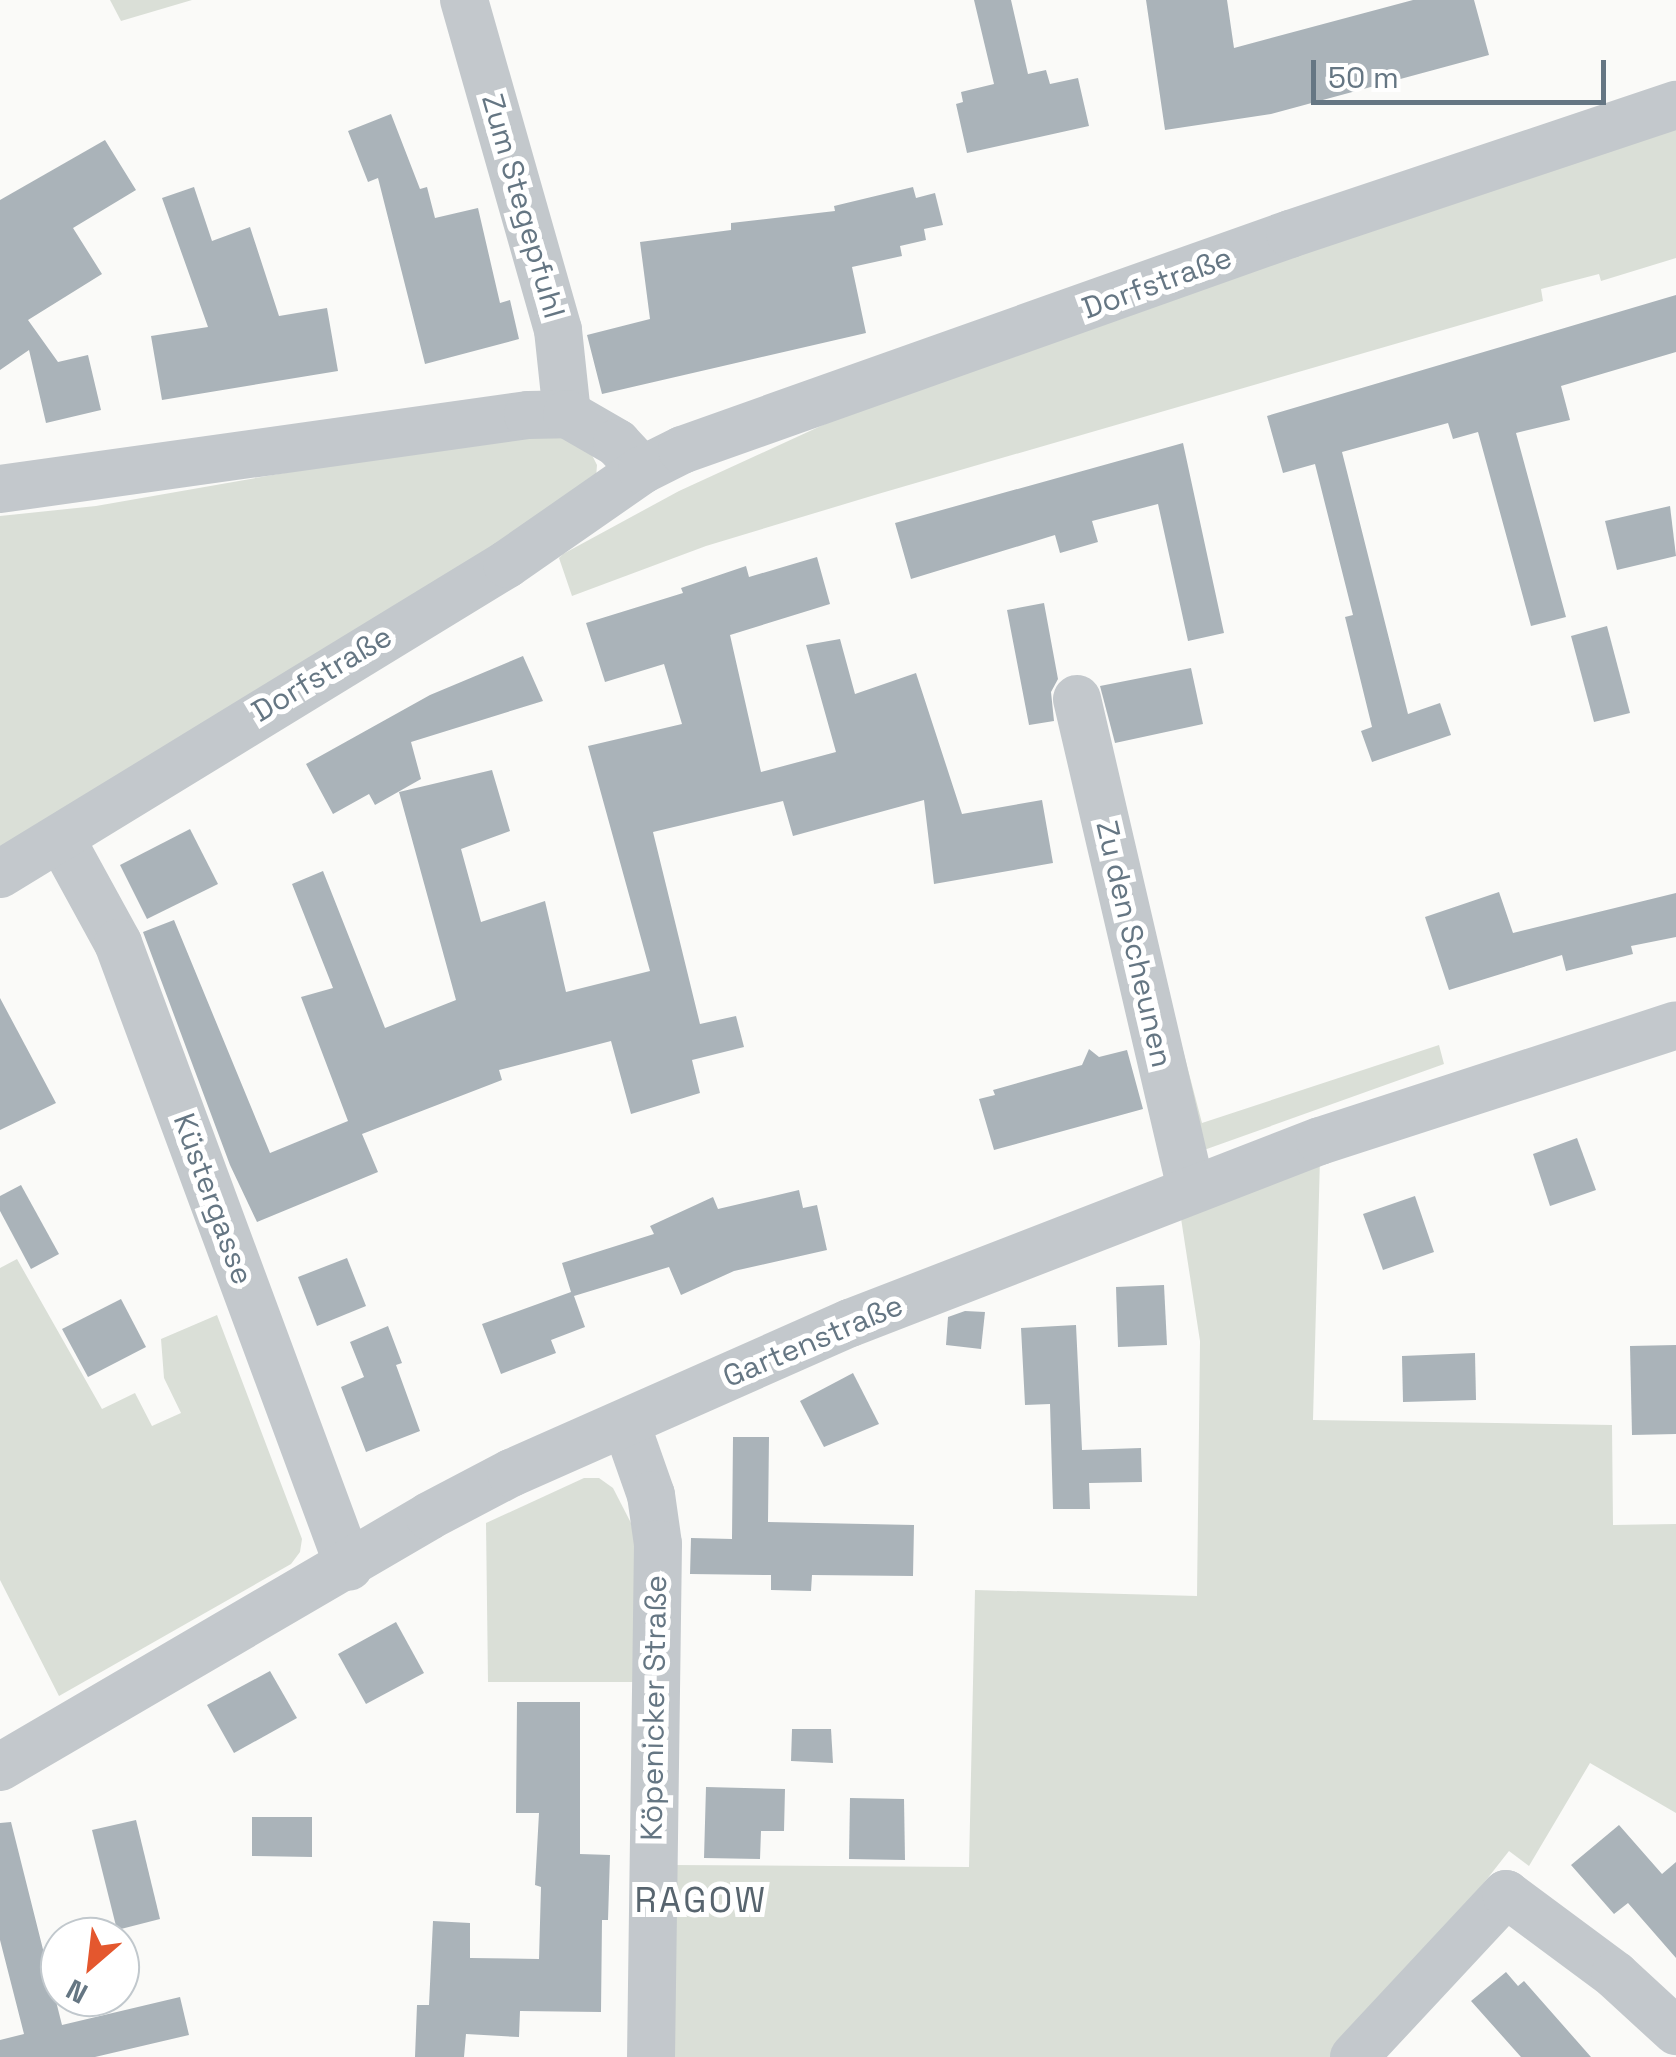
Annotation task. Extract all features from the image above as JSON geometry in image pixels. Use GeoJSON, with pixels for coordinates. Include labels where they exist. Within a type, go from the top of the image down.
{"type":"FeatureCollection","features":[{"type":"Feature","properties":{"kind":"street","name":"Zum Stegepfuhl"},"geometry":{"type":"LineString","coordinates":[[464,0],[558,330],[567,414]]}},
{"type":"Feature","properties":{"kind":"street","name":"Dorfstraße"},"geometry":{"type":"LineString","coordinates":[[0,874],[507,564],[642,470],[682,450],[1290,234],[1676,105]]}},
{"type":"Feature","properties":{"kind":"street"},"geometry":{"type":"LineString","coordinates":[[0,490],[528,415],[567,414],[617,443],[642,470]]}},
{"type":"Feature","properties":{"kind":"street","name":"Zu den Scheunen"},"geometry":{"type":"LineString","coordinates":[[1076,700],[1191,1189]]}},
{"type":"Feature","properties":{"kind":"street","name":"Küstergasse"},"geometry":{"type":"LineString","coordinates":[[61,839],[118,942],[349,1567]]}},
{"type":"Feature","properties":{"kind":"street","name":"Gartenstraße"},"geometry":{"type":"LineString","coordinates":[[0,1767],[349,1567],[429,1516],[511,1473],[850,1323],[1191,1189],[1355,1129],[1676,1025]]}},
{"type":"Feature","properties":{"kind":"street","name":"Köpenicker Straße"},"geometry":{"type":"LineString","coordinates":[[626,1424],[650,1496],[658,1544],[650,2057]]}},
{"type":"Feature","properties":{"kind":"street"},"geometry":{"type":"LineString","coordinates":[[1354,2057],[1506,1894],[1614,1976],[1676,2031]]}},
{"type":"Feature","properties":{"kind":"shaded area"},"geometry":{"type":"Polygon","coordinates":[[[110,0],[192,0],[121,21],[110,0]]]}},
{"type":"Feature","properties":{"kind":"shaded area"},"geometry":{"type":"Polygon","coordinates":[[[1676,129],[1676,258],[1601,281],[1599,274],[1541,289],[1543,301],[706,546],[572,596],[559,558],[563,554],[679,491],[836,419],[1271,257],[1676,129]]]}},
{"type":"Feature","properties":{"kind":"shaded area"},"geometry":{"type":"Polygon","coordinates":[[[547,427],[591,453],[597,465],[596,478],[585,494],[0,861],[0,516],[96,506],[547,427]]]}},
{"type":"Feature","properties":{"kind":"shaded area"},"geometry":{"type":"Polygon","coordinates":[[[1107,760],[1202,1123],[1439,1045],[1444,1064],[1204,1150],[1107,760]]]}},
{"type":"Feature","properties":{"kind":"shaded area"},"geometry":{"type":"Polygon","coordinates":[[[1320,1158],[1313,1420],[1612,1425],[1613,1525],[1676,1524],[1676,1813],[1590,1763],[1529,1866],[1509,1851],[1461,1912],[1367,2057],[666,2057],[671,1865],[969,1867],[975,1590],[1197,1596],[1200,1341],[1180,1212],[1320,1158]]]}},
{"type":"Feature","properties":{"kind":"shaded area"},"geometry":{"type":"Polygon","coordinates":[[[17,1259],[102,1409],[135,1393],[152,1426],[181,1413],[164,1378],[161,1339],[217,1315],[302,1539],[300,1552],[291,1564],[59,1696],[0,1580],[0,1268],[17,1259]]]}},
{"type":"Feature","properties":{"kind":"shaded area"},"geometry":{"type":"Polygon","coordinates":[[[584,1478],[599,1478],[613,1488],[631,1523],[636,1543],[633,1682],[488,1682],[486,1523],[584,1478]]]}},
{"type":"Feature","properties":{"kind":"building"},"geometry":{"type":"Polygon","coordinates":[[[974,0],[1011,0],[1028,74],[1046,70],[1050,84],[1078,78],[1089,126],[967,153],[956,104],[963,102],[961,92],[994,84],[974,0]]]}},
{"type":"Feature","properties":{"kind":"building"},"geometry":{"type":"Polygon","coordinates":[[[1146,0],[1227,0],[1234,48],[1413,0],[1474,0],[1489,55],[1271,114],[1165,130],[1146,0]]]}},
{"type":"Feature","properties":{"kind":"building"},"geometry":{"type":"Polygon","coordinates":[[[391,114],[420,189],[427,187],[435,218],[478,208],[500,303],[510,300],[519,339],[425,364],[378,178],[368,182],[348,131],[391,114]]]}},
{"type":"Feature","properties":{"kind":"building"},"geometry":{"type":"Polygon","coordinates":[[[105,140],[136,190],[73,228],[102,274],[28,320],[58,362],[88,355],[101,410],[46,423],[29,350],[0,370],[0,200],[105,140]]]}},
{"type":"Feature","properties":{"kind":"building"},"geometry":{"type":"Polygon","coordinates":[[[194,187],[212,241],[250,227],[279,316],[327,308],[338,371],[162,400],[151,336],[208,327],[162,198],[194,187]]]}},
{"type":"Feature","properties":{"kind":"building"},"geometry":{"type":"Polygon","coordinates":[[[913,187],[916,198],[935,193],[943,225],[924,229],[926,240],[900,246],[902,256],[852,267],[866,333],[602,394],[587,335],[650,319],[640,242],[731,230],[731,223],[835,211],[834,206],[913,187]]]}},
{"type":"Feature","properties":{"kind":"building"},"geometry":{"type":"Polygon","coordinates":[[[1676,295],[1676,352],[1561,386],[1570,420],[1516,433],[1566,617],[1531,626],[1478,432],[1453,439],[1448,423],[1342,452],[1408,714],[1440,703],[1451,735],[1372,762],[1361,731],[1372,727],[1345,617],[1353,615],[1315,464],[1283,473],[1267,416],[1676,295]]]}},
{"type":"Feature","properties":{"kind":"building"},"geometry":{"type":"Polygon","coordinates":[[[1183,443],[1224,633],[1188,641],[1158,504],[1092,521],[1098,542],[1060,553],[1055,535],[911,579],[895,523],[1183,443]]]}},
{"type":"Feature","properties":{"kind":"building"},"geometry":{"type":"Polygon","coordinates":[[[1670,506],[1676,556],[1617,570],[1605,521],[1670,506]]]}},
{"type":"Feature","properties":{"kind":"building"},"geometry":{"type":"Polygon","coordinates":[[[817,557],[830,604],[730,635],[761,772],[836,752],[806,645],[840,639],[855,694],[916,673],[962,814],[1042,800],[1053,863],[934,884],[924,800],[793,836],[783,801],[653,832],[700,1024],[736,1016],[744,1047],[692,1060],[700,1093],[631,1114],[611,1041],[499,1070],[502,1080],[362,1134],[378,1172],[257,1222],[230,1165],[143,932],[174,920],[270,1153],[348,1121],[301,997],[333,988],[292,884],[323,871],[385,1028],[456,1000],[399,792],[492,770],[510,831],[461,849],[481,922],[545,901],[566,992],[650,971],[588,746],[682,724],[664,664],[605,682],[586,623],[683,593],[681,588],[746,566],[749,577],[817,557]]]}},
{"type":"Feature","properties":{"kind":"building"},"geometry":{"type":"Polygon","coordinates":[[[1044,603],[1058,679],[1051,692],[1054,721],[1029,725],[1007,610],[1044,603]]]}},
{"type":"Feature","properties":{"kind":"building"},"geometry":{"type":"Polygon","coordinates":[[[1607,626],[1630,713],[1594,722],[1571,636],[1607,626]]]}},
{"type":"Feature","properties":{"kind":"building"},"geometry":{"type":"Polygon","coordinates":[[[523,656],[543,701],[411,742],[421,779],[375,805],[369,794],[333,814],[306,764],[430,695],[523,656]]]}},
{"type":"Feature","properties":{"kind":"building"},"geometry":{"type":"Polygon","coordinates":[[[1191,668],[1203,724],[1115,743],[1100,686],[1191,668]]]}},
{"type":"Feature","properties":{"kind":"building"},"geometry":{"type":"Polygon","coordinates":[[[190,829],[218,884],[147,919],[120,865],[190,829]]]}},
{"type":"Feature","properties":{"kind":"building"},"geometry":{"type":"Polygon","coordinates":[[[1499,892],[1513,933],[1676,893],[1676,937],[1631,946],[1633,954],[1566,971],[1562,955],[1449,990],[1425,917],[1499,892]]]}},
{"type":"Feature","properties":{"kind":"building"},"geometry":{"type":"Polygon","coordinates":[[[0,998],[56,1103],[0,1130],[0,998]]]}},
{"type":"Feature","properties":{"kind":"building"},"geometry":{"type":"Polygon","coordinates":[[[1089,1049],[1099,1057],[1127,1050],[1143,1109],[994,1150],[979,1099],[995,1095],[993,1090],[1082,1065],[1089,1049]]]}},
{"type":"Feature","properties":{"kind":"building"},"geometry":{"type":"Polygon","coordinates":[[[1577,1138],[1596,1190],[1550,1206],[1533,1154],[1577,1138]]]}},
{"type":"Feature","properties":{"kind":"building"},"geometry":{"type":"Polygon","coordinates":[[[21,1185],[59,1254],[31,1269],[0,1211],[0,1196],[21,1185]]]}},
{"type":"Feature","properties":{"kind":"building"},"geometry":{"type":"Polygon","coordinates":[[[799,1190],[803,1208],[817,1205],[827,1250],[734,1271],[681,1295],[669,1267],[574,1296],[585,1327],[551,1340],[556,1353],[501,1374],[482,1324],[571,1292],[562,1263],[654,1234],[650,1226],[713,1197],[718,1209],[799,1190]]]}},
{"type":"Feature","properties":{"kind":"building"},"geometry":{"type":"Polygon","coordinates":[[[1415,1196],[1434,1252],[1383,1270],[1363,1214],[1415,1196]]]}},
{"type":"Feature","properties":{"kind":"building"},"geometry":{"type":"Polygon","coordinates":[[[347,1258],[366,1306],[317,1326],[298,1277],[347,1258]]]}},
{"type":"Feature","properties":{"kind":"building"},"geometry":{"type":"Polygon","coordinates":[[[1164,1285],[1167,1345],[1118,1347],[1116,1287],[1164,1285]]]}},
{"type":"Feature","properties":{"kind":"building"},"geometry":{"type":"Polygon","coordinates":[[[121,1299],[146,1347],[88,1377],[62,1329],[121,1299]]]}},
{"type":"Feature","properties":{"kind":"building"},"geometry":{"type":"Polygon","coordinates":[[[965,1311],[985,1312],[981,1349],[946,1345],[948,1317],[965,1311]]]}},
{"type":"Feature","properties":{"kind":"building"},"geometry":{"type":"Polygon","coordinates":[[[1076,1325],[1082,1450],[1141,1448],[1142,1482],[1089,1483],[1090,1509],[1053,1509],[1050,1404],[1025,1405],[1021,1328],[1076,1325]]]}},
{"type":"Feature","properties":{"kind":"building"},"geometry":{"type":"Polygon","coordinates":[[[388,1326],[402,1363],[396,1365],[420,1431],[366,1452],[341,1387],[364,1377],[350,1342],[388,1326]]]}},
{"type":"Feature","properties":{"kind":"building"},"geometry":{"type":"Polygon","coordinates":[[[1676,1345],[1676,1434],[1632,1435],[1630,1346],[1676,1345]]]}},
{"type":"Feature","properties":{"kind":"building"},"geometry":{"type":"Polygon","coordinates":[[[1475,1353],[1476,1400],[1403,1402],[1402,1356],[1475,1353]]]}},
{"type":"Feature","properties":{"kind":"building"},"geometry":{"type":"Polygon","coordinates":[[[853,1373],[879,1424],[824,1447],[800,1401],[853,1373]]]}},
{"type":"Feature","properties":{"kind":"building"},"geometry":{"type":"Polygon","coordinates":[[[733,1437],[769,1437],[768,1522],[914,1525],[913,1576],[812,1575],[811,1591],[771,1590],[771,1575],[690,1574],[691,1538],[732,1539],[733,1437]]]}},
{"type":"Feature","properties":{"kind":"building"},"geometry":{"type":"Polygon","coordinates":[[[396,1622],[424,1673],[366,1704],[338,1654],[396,1622]]]}},
{"type":"Feature","properties":{"kind":"building"},"geometry":{"type":"Polygon","coordinates":[[[270,1671],[297,1718],[234,1753],[207,1705],[270,1671]]]}},
{"type":"Feature","properties":{"kind":"building"},"geometry":{"type":"Polygon","coordinates":[[[517,1702],[580,1702],[580,1854],[610,1855],[608,1920],[602,1920],[601,2012],[520,2011],[519,2037],[466,2034],[464,2057],[415,2057],[417,2005],[429,2005],[433,1921],[470,1923],[470,1958],[539,1959],[541,1887],[535,1885],[539,1813],[516,1813],[517,1702]]]}},
{"type":"Feature","properties":{"kind":"building"},"geometry":{"type":"Polygon","coordinates":[[[792,1729],[831,1729],[833,1763],[791,1761],[792,1729]]]}},
{"type":"Feature","properties":{"kind":"building"},"geometry":{"type":"Polygon","coordinates":[[[706,1787],[785,1789],[784,1831],[761,1831],[760,1859],[704,1858],[706,1787]]]}},
{"type":"Feature","properties":{"kind":"building"},"geometry":{"type":"Polygon","coordinates":[[[850,1798],[904,1799],[905,1860],[849,1859],[850,1798]]]}},
{"type":"Feature","properties":{"kind":"building"},"geometry":{"type":"Polygon","coordinates":[[[252,1817],[312,1817],[312,1857],[252,1856],[252,1817]]]}},
{"type":"Feature","properties":{"kind":"building"},"geometry":{"type":"Polygon","coordinates":[[[136,1820],[160,1919],[140,1924],[140,1917],[114,1917],[92,1830],[136,1820]]]}},
{"type":"Feature","properties":{"kind":"building"},"geometry":{"type":"Polygon","coordinates":[[[11,1822],[40,1937],[40,2017],[60,2017],[62,2025],[96,2017],[140,2017],[140,2006],[180,1997],[189,2035],[95,2057],[0,2057],[0,2040],[24,2034],[0,1940],[0,1823],[11,1822]]]}},
{"type":"Feature","properties":{"kind":"building"},"geometry":{"type":"Polygon","coordinates":[[[1619,1825],[1662,1874],[1676,1862],[1676,1958],[1628,1903],[1614,1914],[1571,1865],[1619,1825]]]}},
{"type":"Feature","properties":{"kind":"building"},"geometry":{"type":"Polygon","coordinates":[[[1506,1972],[1518,1986],[1524,1981],[1591,2057],[1521,2057],[1471,2001],[1506,1972]]]}},
{"type":"Feature","properties":{"kind":"district","name":"RAGOW"},"geometry":{"type":"Point","coordinates":[701,1900]}}]}
